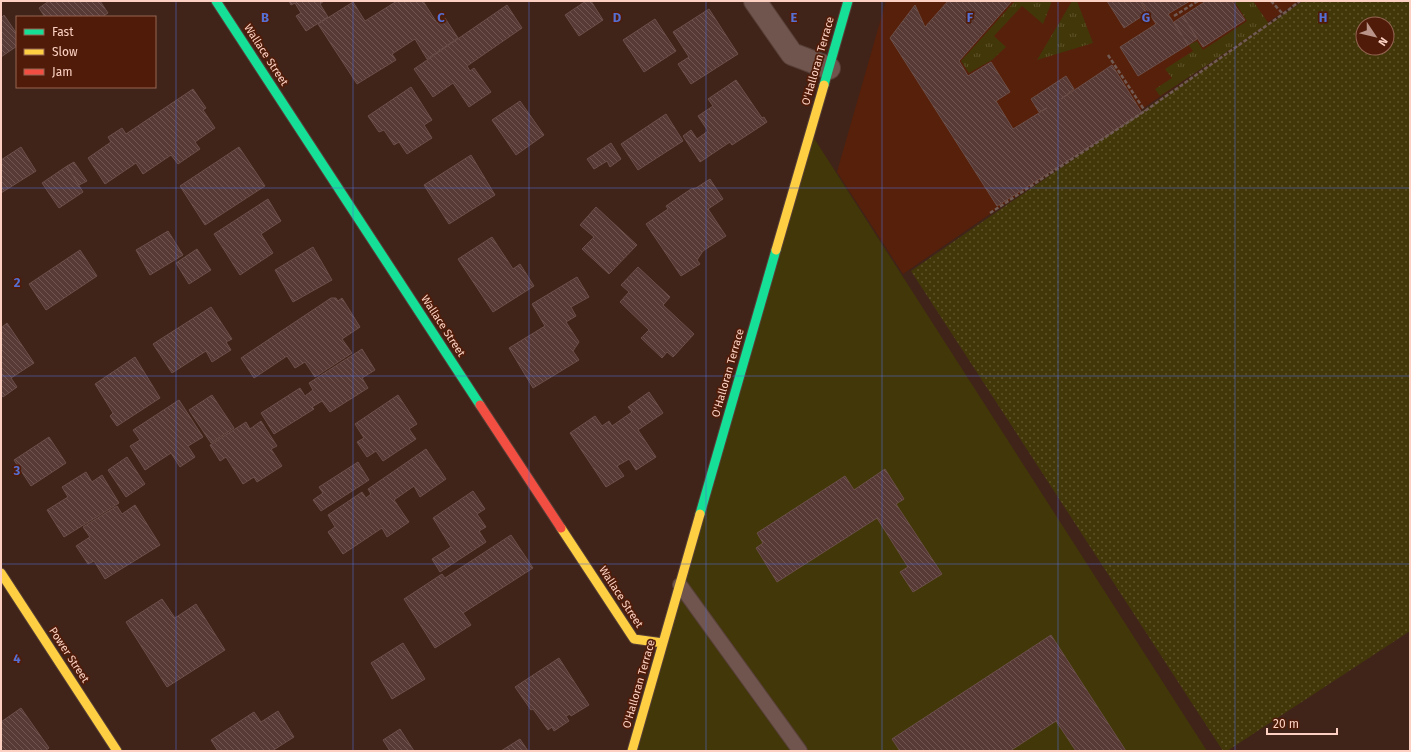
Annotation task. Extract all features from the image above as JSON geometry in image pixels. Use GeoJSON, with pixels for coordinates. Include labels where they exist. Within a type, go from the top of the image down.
{"type":"FeatureCollection","features":[{"type":"Feature","properties":{"kind":"street","name":"Wallace Street"},"geometry":{"type":"LineString","coordinates":[[216,1],[634,639],[663,643]]}},
{"type":"Feature","properties":{"kind":"street"},"geometry":{"type":"LineString","coordinates":[[755,1],[792,54],[829,68]]}},
{"type":"Feature","properties":{"kind":"street","name":"O'Halloran Terrace"},"geometry":{"type":"LineString","coordinates":[[632,751],[848,1]]}},
{"type":"Feature","properties":{"kind":"street","name":"Power Street"},"geometry":{"type":"LineString","coordinates":[[1,573],[117,751]]}},
{"type":"Feature","properties":{"kind":"lane"},"geometry":{"type":"LineString","coordinates":[[680,585],[800,751]]}},
{"type":"Feature","properties":{"kind":"path"},"geometry":{"type":"LineString","coordinates":[[1174,16],[1198,1]]}},
{"type":"Feature","properties":{"kind":"path"},"geometry":{"type":"LineString","coordinates":[[1271,1],[1283,14]]}},
{"type":"Feature","properties":{"kind":"path"},"geometry":{"type":"LineString","coordinates":[[990,212],[1145,111],[1300,1]]}},
{"type":"Feature","properties":{"kind":"path"},"geometry":{"type":"LineString","coordinates":[[1108,55],[1145,111]]}},
{"type":"Feature","properties":{"kind":"shaded area"},"geometry":{"type":"Polygon","coordinates":[[[886,1],[1299,1],[903,274],[837,172],[886,1]]]}},
{"type":"Feature","properties":{"kind":"green space"},"geometry":{"type":"Polygon","coordinates":[[[1015,1],[1052,1],[1043,24],[1022,6],[994,36],[1006,47],[992,60],[969,73],[961,61],[1015,1]]]}},
{"type":"Feature","properties":{"kind":"green space"},"geometry":{"type":"Polygon","coordinates":[[[1072,1],[1077,1],[1093,43],[1037,60],[1072,1]]]}},
{"type":"Feature","properties":{"kind":"green space"},"geometry":{"type":"Polygon","coordinates":[[[1234,1],[1253,1],[1269,24],[1160,96],[1155,89],[1172,78],[1165,69],[1193,51],[1189,45],[1197,41],[1203,50],[1247,21],[1234,1]]]}},
{"type":"Feature","properties":{"kind":"green space"},"geometry":{"type":"Polygon","coordinates":[[[1303,1],[1410,1],[1410,631],[1227,751],[1223,751],[911,271],[1303,1]]]}},
{"type":"Feature","properties":{"kind":"green space"},"geometry":{"type":"Polygon","coordinates":[[[810,132],[1207,751],[632,751],[810,132]]]}},
{"type":"Feature","properties":{"kind":"building"},"geometry":{"type":"Polygon","coordinates":[[[49,1],[100,1],[108,13],[104,16],[44,16],[39,8],[49,1]]]}},
{"type":"Feature","properties":{"kind":"building"},"geometry":{"type":"Polygon","coordinates":[[[289,1],[324,1],[320,4],[328,17],[306,31],[296,16],[301,13],[295,3],[291,5],[289,1]]]}},
{"type":"Feature","properties":{"kind":"building"},"geometry":{"type":"Polygon","coordinates":[[[397,1],[423,1],[437,23],[445,18],[458,38],[427,59],[415,39],[392,54],[396,60],[357,84],[318,24],[353,2],[365,21],[397,1]]]}},
{"type":"Feature","properties":{"kind":"building"},"geometry":{"type":"Polygon","coordinates":[[[586,1],[591,1],[603,20],[579,36],[565,15],[586,1]]]}},
{"type":"Feature","properties":{"kind":"building"},"geometry":{"type":"Polygon","coordinates":[[[948,1],[1012,1],[959,61],[968,76],[991,62],[1010,92],[996,101],[1013,129],[1047,108],[1039,112],[1031,99],[1066,76],[1074,89],[1061,99],[1112,65],[1142,113],[997,206],[890,38],[915,5],[925,27],[948,1]]]}},
{"type":"Feature","properties":{"kind":"building"},"geometry":{"type":"Polygon","coordinates":[[[1107,1],[1140,1],[1147,13],[1124,28],[1107,1]]]}},
{"type":"Feature","properties":{"kind":"building"},"geometry":{"type":"Polygon","coordinates":[[[1141,1],[1190,1],[1168,14],[1188,45],[1138,76],[1120,47],[1156,24],[1141,1]]]}},
{"type":"Feature","properties":{"kind":"building"},"geometry":{"type":"Polygon","coordinates":[[[1206,1],[1232,1],[1245,20],[1203,47],[1183,16],[1206,1]]]}},
{"type":"Feature","properties":{"kind":"building"},"geometry":{"type":"Polygon","coordinates":[[[507,5],[522,28],[467,66],[470,71],[474,68],[491,92],[469,107],[453,83],[433,97],[414,69],[507,5]]]}},
{"type":"Feature","properties":{"kind":"building"},"geometry":{"type":"Polygon","coordinates":[[[709,9],[738,54],[691,84],[678,64],[689,57],[673,32],[709,9]]]}},
{"type":"Feature","properties":{"kind":"building"},"geometry":{"type":"Polygon","coordinates":[[[4,15],[16,33],[16,47],[1,57],[1,18],[4,15]]]}},
{"type":"Feature","properties":{"kind":"building"},"geometry":{"type":"Polygon","coordinates":[[[1183,16],[1197,39],[1188,45],[1174,22],[1183,16]]]}},
{"type":"Feature","properties":{"kind":"building"},"geometry":{"type":"Polygon","coordinates":[[[655,19],[676,51],[644,72],[623,40],[655,19]]]}},
{"type":"Feature","properties":{"kind":"building"},"geometry":{"type":"Polygon","coordinates":[[[736,80],[762,118],[764,117],[767,122],[732,145],[730,142],[700,162],[683,136],[691,130],[697,139],[708,131],[698,116],[713,106],[708,99],[736,80]]]}},
{"type":"Feature","properties":{"kind":"building"},"geometry":{"type":"Polygon","coordinates":[[[411,87],[432,120],[424,125],[432,138],[407,154],[399,142],[394,145],[384,130],[379,132],[368,116],[411,87]]]}},
{"type":"Feature","properties":{"kind":"building"},"geometry":{"type":"Polygon","coordinates":[[[193,89],[206,108],[203,110],[215,128],[195,142],[200,149],[178,164],[171,155],[143,174],[136,163],[105,184],[88,158],[111,142],[108,137],[122,128],[126,134],[193,89]]]}},
{"type":"Feature","properties":{"kind":"building"},"geometry":{"type":"Polygon","coordinates":[[[520,101],[544,135],[516,155],[492,120],[520,101]]]}},
{"type":"Feature","properties":{"kind":"building"},"geometry":{"type":"Polygon","coordinates":[[[666,114],[683,141],[638,170],[621,144],[666,114]]]}},
{"type":"Feature","properties":{"kind":"building"},"geometry":{"type":"Polygon","coordinates":[[[611,143],[621,159],[610,167],[607,161],[594,169],[587,159],[611,143]]]}},
{"type":"Feature","properties":{"kind":"building"},"geometry":{"type":"Polygon","coordinates":[[[21,147],[36,171],[1,193],[1,160],[21,147]]]}},
{"type":"Feature","properties":{"kind":"building"},"geometry":{"type":"Polygon","coordinates":[[[239,147],[265,186],[205,225],[180,186],[239,147]]]}},
{"type":"Feature","properties":{"kind":"building"},"geometry":{"type":"Polygon","coordinates":[[[471,155],[495,195],[449,224],[424,185],[471,155]]]}},
{"type":"Feature","properties":{"kind":"building"},"geometry":{"type":"Polygon","coordinates":[[[74,162],[87,181],[79,185],[67,166],[74,162]]]}},
{"type":"Feature","properties":{"kind":"building"},"geometry":{"type":"Polygon","coordinates":[[[67,166],[83,192],[59,208],[42,183],[67,166]]]}},
{"type":"Feature","properties":{"kind":"building"},"geometry":{"type":"Polygon","coordinates":[[[710,179],[723,199],[708,209],[726,236],[703,251],[697,260],[700,264],[681,276],[646,224],[668,209],[666,206],[691,189],[696,188],[710,179]]]}},
{"type":"Feature","properties":{"kind":"building"},"geometry":{"type":"Polygon","coordinates":[[[268,199],[281,221],[261,234],[273,253],[240,275],[214,234],[268,199]]]}},
{"type":"Feature","properties":{"kind":"building"},"geometry":{"type":"Polygon","coordinates":[[[596,207],[637,245],[609,274],[582,249],[594,237],[580,225],[596,207]]]}},
{"type":"Feature","properties":{"kind":"building"},"geometry":{"type":"Polygon","coordinates":[[[168,231],[183,255],[150,275],[136,250],[168,231]]]}},
{"type":"Feature","properties":{"kind":"building"},"geometry":{"type":"Polygon","coordinates":[[[492,237],[513,269],[520,264],[534,286],[493,312],[458,259],[492,237]]]}},
{"type":"Feature","properties":{"kind":"building"},"geometry":{"type":"Polygon","coordinates":[[[313,247],[332,280],[293,302],[275,270],[313,247]]]}},
{"type":"Feature","properties":{"kind":"building"},"geometry":{"type":"Polygon","coordinates":[[[197,249],[211,270],[189,284],[176,263],[197,249]]]}},
{"type":"Feature","properties":{"kind":"building"},"geometry":{"type":"Polygon","coordinates":[[[80,250],[97,276],[46,310],[29,284],[80,250]]]}},
{"type":"Feature","properties":{"kind":"building"},"geometry":{"type":"Polygon","coordinates":[[[638,267],[670,297],[663,305],[694,334],[673,357],[667,352],[662,358],[641,338],[649,330],[620,302],[629,292],[621,285],[638,267]]]}},
{"type":"Feature","properties":{"kind":"building"},"geometry":{"type":"Polygon","coordinates":[[[577,277],[589,297],[571,307],[576,316],[566,322],[579,342],[573,351],[579,360],[533,388],[509,348],[545,326],[532,304],[577,277]]]}},
{"type":"Feature","properties":{"kind":"building"},"geometry":{"type":"Polygon","coordinates":[[[331,298],[336,298],[338,301],[342,298],[360,327],[342,339],[352,353],[315,377],[305,362],[295,368],[287,356],[254,378],[241,358],[331,298]]]}},
{"type":"Feature","properties":{"kind":"building"},"geometry":{"type":"Polygon","coordinates":[[[211,307],[232,339],[226,342],[231,350],[212,362],[206,351],[172,373],[153,344],[211,307]]]}},
{"type":"Feature","properties":{"kind":"building"},"geometry":{"type":"Polygon","coordinates":[[[7,323],[34,363],[11,378],[17,387],[3,397],[1,394],[1,328],[7,323]]]}},
{"type":"Feature","properties":{"kind":"building"},"geometry":{"type":"Polygon","coordinates":[[[362,349],[375,370],[362,378],[368,388],[330,412],[322,401],[312,407],[314,409],[274,434],[261,413],[300,388],[305,396],[313,390],[309,383],[362,349]]]}},
{"type":"Feature","properties":{"kind":"building"},"geometry":{"type":"Polygon","coordinates":[[[135,357],[160,398],[117,426],[110,416],[113,413],[95,384],[135,357]]]}},
{"type":"Feature","properties":{"kind":"building"},"geometry":{"type":"Polygon","coordinates":[[[649,392],[663,413],[638,430],[656,457],[636,470],[629,459],[617,466],[624,476],[606,487],[570,433],[595,416],[602,426],[609,421],[612,426],[632,412],[628,407],[649,392]]]}},
{"type":"Feature","properties":{"kind":"building"},"geometry":{"type":"Polygon","coordinates":[[[212,395],[234,428],[211,443],[189,410],[212,395]]]}},
{"type":"Feature","properties":{"kind":"building"},"geometry":{"type":"Polygon","coordinates":[[[398,395],[417,424],[409,429],[416,439],[383,461],[376,451],[367,457],[357,442],[364,438],[355,424],[398,395]]]}},
{"type":"Feature","properties":{"kind":"building"},"geometry":{"type":"Polygon","coordinates":[[[179,400],[203,437],[188,446],[195,457],[180,467],[171,453],[145,470],[130,446],[140,440],[133,430],[179,400]]]}},
{"type":"Feature","properties":{"kind":"building"},"geometry":{"type":"Polygon","coordinates":[[[261,421],[277,446],[271,449],[282,466],[257,482],[254,477],[243,484],[226,457],[220,461],[210,445],[246,422],[250,429],[261,421]]]}},
{"type":"Feature","properties":{"kind":"building"},"geometry":{"type":"Polygon","coordinates":[[[49,437],[66,463],[31,486],[14,460],[49,437]]]}},
{"type":"Feature","properties":{"kind":"building"},"geometry":{"type":"Polygon","coordinates":[[[426,449],[446,479],[420,497],[414,486],[394,500],[409,522],[387,537],[382,528],[343,554],[328,532],[335,527],[328,515],[362,492],[366,498],[371,494],[368,489],[426,449]]]}},
{"type":"Feature","properties":{"kind":"building"},"geometry":{"type":"Polygon","coordinates":[[[127,457],[145,484],[126,497],[108,470],[127,457]]]}},
{"type":"Feature","properties":{"kind":"building"},"geometry":{"type":"Polygon","coordinates":[[[358,462],[369,480],[321,511],[313,500],[323,493],[319,487],[358,462]]]}},
{"type":"Feature","properties":{"kind":"building"},"geometry":{"type":"Polygon","coordinates":[[[885,469],[904,499],[896,504],[942,574],[913,592],[900,572],[908,567],[877,518],[777,582],[756,548],[763,543],[757,533],[845,476],[854,490],[885,469]]]}},
{"type":"Feature","properties":{"kind":"building"},"geometry":{"type":"Polygon","coordinates":[[[86,472],[92,482],[102,475],[119,503],[64,537],[47,510],[68,497],[62,487],[86,472]]]}},
{"type":"Feature","properties":{"kind":"building"},"geometry":{"type":"Polygon","coordinates":[[[473,491],[485,509],[477,514],[486,527],[479,531],[486,542],[440,572],[432,559],[451,547],[433,518],[473,491]]]}},
{"type":"Feature","properties":{"kind":"building"},"geometry":{"type":"Polygon","coordinates":[[[135,505],[160,545],[105,579],[94,561],[88,564],[76,546],[90,537],[83,527],[117,506],[122,514],[135,505]]]}},
{"type":"Feature","properties":{"kind":"building"},"geometry":{"type":"Polygon","coordinates":[[[511,535],[533,568],[463,613],[471,625],[435,648],[404,599],[442,574],[445,578],[511,535]]]}},
{"type":"Feature","properties":{"kind":"building"},"geometry":{"type":"Polygon","coordinates":[[[162,599],[175,618],[196,604],[225,650],[167,687],[126,622],[162,599]]]}},
{"type":"Feature","properties":{"kind":"building"},"geometry":{"type":"Polygon","coordinates":[[[1051,635],[1126,751],[1076,751],[1056,721],[1010,751],[900,751],[892,739],[1051,635]]]}},
{"type":"Feature","properties":{"kind":"building"},"geometry":{"type":"Polygon","coordinates":[[[403,643],[425,679],[392,699],[371,663],[403,643]]]}},
{"type":"Feature","properties":{"kind":"building"},"geometry":{"type":"Polygon","coordinates":[[[559,658],[589,705],[571,716],[570,714],[566,716],[569,721],[554,731],[552,727],[548,730],[533,709],[531,710],[515,687],[559,658]]]}},
{"type":"Feature","properties":{"kind":"building"},"geometry":{"type":"Polygon","coordinates":[[[21,708],[49,748],[45,751],[1,751],[1,722],[21,708]]]}},
{"type":"Feature","properties":{"kind":"building"},"geometry":{"type":"Polygon","coordinates":[[[278,711],[294,737],[272,751],[218,751],[211,740],[254,712],[261,722],[278,711]]]}},
{"type":"Feature","properties":{"kind":"building"},"geometry":{"type":"Polygon","coordinates":[[[400,729],[414,751],[390,751],[383,740],[400,729]]]}},
{"type":"Feature","properties":{"kind":"building"},"geometry":{"type":"Polygon","coordinates":[[[520,739],[528,751],[501,751],[520,739]]]}},
{"type":"Feature","properties":{"kind":"traffic: fast"},"geometry":{"type":"LineString","coordinates":[[216,1],[480,405]]}},
{"type":"Feature","properties":{"kind":"traffic: fast"},"geometry":{"type":"LineString","coordinates":[[824,85],[848,1]]}},
{"type":"Feature","properties":{"kind":"traffic: fast"},"geometry":{"type":"LineString","coordinates":[[700,514],[776,250]]}},
{"type":"Feature","properties":{"kind":"traffic: slow"},"geometry":{"type":"LineString","coordinates":[[776,250],[824,85]]}},
{"type":"Feature","properties":{"kind":"traffic: slow"},"geometry":{"type":"LineString","coordinates":[[632,751],[700,514]]}},
{"type":"Feature","properties":{"kind":"traffic: slow"},"geometry":{"type":"LineString","coordinates":[[561,528],[634,639],[663,643]]}},
{"type":"Feature","properties":{"kind":"traffic: slow"},"geometry":{"type":"LineString","coordinates":[[1,573],[117,751]]}},
{"type":"Feature","properties":{"kind":"traffic: jam"},"geometry":{"type":"LineString","coordinates":[[480,405],[561,528]]}}]}
